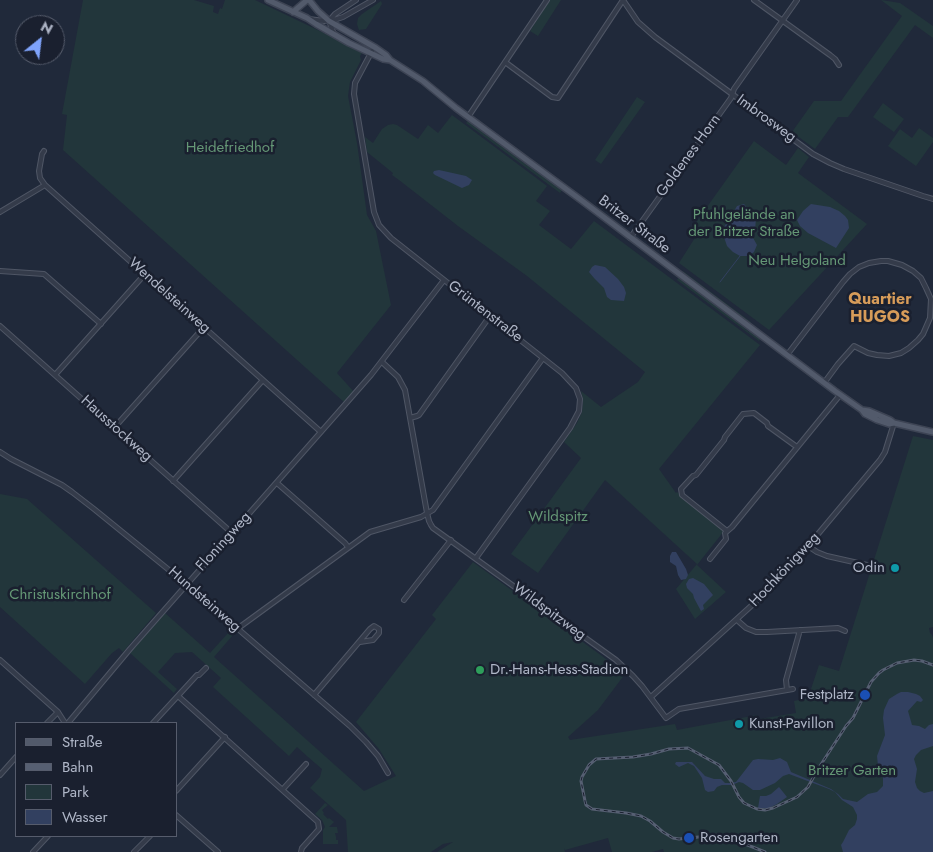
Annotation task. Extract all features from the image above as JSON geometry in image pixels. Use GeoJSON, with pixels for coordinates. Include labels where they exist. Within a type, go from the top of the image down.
{"type":"FeatureCollection","features":[{"type":"Feature","properties":{"kind":"main road","name":"Britzer Straße"},"geometry":{"type":"LineString","coordinates":[[268,0],[307,18],[383,60],[390,60]]}},
{"type":"Feature","properties":{"kind":"main road","name":"Britzer Straße"},"geometry":{"type":"LineString","coordinates":[[308,0],[329,21],[374,46],[390,60],[423,81],[468,117],[865,414],[888,424],[933,432]]}},
{"type":"Feature","properties":{"kind":"main road"},"geometry":{"type":"LineString","coordinates":[[293,12],[308,0]]}},
{"type":"Feature","properties":{"kind":"street"},"geometry":{"type":"LineString","coordinates":[[329,21],[335,14],[356,0]]}},
{"type":"Feature","properties":{"kind":"street"},"geometry":{"type":"LineString","coordinates":[[307,18],[329,21],[343,17],[373,0]]}},
{"type":"Feature","properties":{"kind":"street"},"geometry":{"type":"LineString","coordinates":[[468,117],[547,0]]}},
{"type":"Feature","properties":{"kind":"street"},"geometry":{"type":"LineString","coordinates":[[505,62],[556,98],[560,95],[623,0]]}},
{"type":"Feature","properties":{"kind":"street","name":"Imbrosweg"},"geometry":{"type":"LineString","coordinates":[[623,0],[638,22],[650,34],[810,152],[830,163],[933,199]]}},
{"type":"Feature","properties":{"kind":"street"},"geometry":{"type":"LineString","coordinates":[[754,0],[830,55],[839,65]]}},
{"type":"Feature","properties":{"kind":"street","name":"Goldenes Horn"},"geometry":{"type":"LineString","coordinates":[[630,238],[731,98],[734,89],[798,0]]}},
{"type":"Feature","properties":{"kind":"street","name":"Britzer Straße"},"geometry":{"type":"LineString","coordinates":[[329,21],[334,34]]}},
{"type":"Feature","properties":{"kind":"street","name":"Grüntenstraße"},"geometry":{"type":"LineString","coordinates":[[374,46],[355,83],[354,94],[374,212],[379,225],[386,234],[567,378],[576,388],[580,399],[579,411],[570,428],[476,558]]}},
{"type":"Feature","properties":{"kind":"street"},"geometry":{"type":"LineString","coordinates":[[0,212],[45,185],[40,178],[39,171],[44,150]]}},
{"type":"Feature","properties":{"kind":"street","name":"Wendelsteinweg"},"geometry":{"type":"LineString","coordinates":[[45,185],[321,432]]}},
{"type":"Feature","properties":{"kind":"street"},"geometry":{"type":"LineString","coordinates":[[787,355],[850,274],[859,267],[881,261],[893,262],[902,265],[921,278],[929,294],[931,308],[930,318],[923,334],[918,340],[901,353],[884,356],[868,353],[854,346],[824,383]]}},
{"type":"Feature","properties":{"kind":"street"},"geometry":{"type":"LineString","coordinates":[[0,271],[44,274],[100,324]]}},
{"type":"Feature","properties":{"kind":"street"},"geometry":{"type":"LineString","coordinates":[[55,375],[145,274]]}},
{"type":"Feature","properties":{"kind":"street","name":"Floningweg"},"geometry":{"type":"LineString","coordinates":[[67,722],[382,362],[444,280]]}},
{"type":"Feature","properties":{"kind":"street"},"geometry":{"type":"LineString","coordinates":[[410,418],[419,415],[490,316]]}},
{"type":"Feature","properties":{"kind":"street","name":"Hausstockweg"},"geometry":{"type":"LineString","coordinates":[[0,326],[232,533]]}},
{"type":"Feature","properties":{"kind":"street"},"geometry":{"type":"LineString","coordinates":[[114,428],[204,327]]}},
{"type":"Feature","properties":{"kind":"street"},"geometry":{"type":"LineString","coordinates":[[237,629],[370,532],[421,517],[433,510],[543,358]]}},
{"type":"Feature","properties":{"kind":"street"},"geometry":{"type":"LineString","coordinates":[[382,362],[402,382],[406,395],[427,513]]}},
{"type":"Feature","properties":{"kind":"street"},"geometry":{"type":"LineString","coordinates":[[173,480],[264,380]]}},
{"type":"Feature","properties":{"kind":"street"},"geometry":{"type":"LineString","coordinates":[[710,559],[726,539],[725,533],[732,527],[840,395]]}},
{"type":"Feature","properties":{"kind":"street"},"geometry":{"type":"LineString","coordinates":[[727,531],[682,495],[681,490],[724,440],[743,414],[754,413],[767,422],[768,426],[797,447]]}},
{"type":"Feature","properties":{"kind":"street","name":"Hochkönigweg"},"geometry":{"type":"LineString","coordinates":[[651,697],[737,620],[776,582],[880,460],[885,452],[894,424]]}},
{"type":"Feature","properties":{"kind":"street","name":"Hundsteinweg"},"geometry":{"type":"LineString","coordinates":[[0,452],[72,492],[186,584],[350,726],[378,756],[388,773]]}},
{"type":"Feature","properties":{"kind":"street"},"geometry":{"type":"LineString","coordinates":[[276,483],[348,547]]}},
{"type":"Feature","properties":{"kind":"street","name":"Wildspitzweg"},"geometry":{"type":"LineString","coordinates":[[427,513],[429,521],[434,528],[616,660],[634,676],[666,718],[680,709],[787,690]]}},
{"type":"Feature","properties":{"kind":"street"},"geometry":{"type":"LineString","coordinates":[[404,600],[451,540]]}},
{"type":"Feature","properties":{"kind":"street"},"geometry":{"type":"LineString","coordinates":[[808,546],[827,556],[867,565]]}},
{"type":"Feature","properties":{"kind":"street"},"geometry":{"type":"LineString","coordinates":[[737,620],[746,628],[756,632],[838,628],[845,631]]}},
{"type":"Feature","properties":{"kind":"street"},"geometry":{"type":"LineString","coordinates":[[314,695],[372,627],[379,630],[379,633],[373,640],[360,642]]}},
{"type":"Feature","properties":{"kind":"street"},"geometry":{"type":"LineString","coordinates":[[793,689],[787,690],[786,680],[800,630]]}},
{"type":"Feature","properties":{"kind":"street"},"geometry":{"type":"LineString","coordinates":[[0,660],[58,712],[65,722]]}},
{"type":"Feature","properties":{"kind":"street"},"geometry":{"type":"LineString","coordinates":[[154,722],[197,675],[200,675],[206,668]]}},
{"type":"Feature","properties":{"kind":"street"},"geometry":{"type":"LineString","coordinates":[[178,696],[316,820],[319,824],[319,829],[302,848],[302,852]]}},
{"type":"Feature","properties":{"kind":"street"},"geometry":{"type":"LineString","coordinates":[[48,722],[58,712]]}},
{"type":"Feature","properties":{"kind":"street"},"geometry":{"type":"LineString","coordinates":[[178,789],[225,737]]}},
{"type":"Feature","properties":{"kind":"street"},"geometry":{"type":"LineString","coordinates":[[0,775],[15,758]]}},
{"type":"Feature","properties":{"kind":"street"},"geometry":{"type":"LineString","coordinates":[[283,789],[306,764]]}},
{"type":"Feature","properties":{"kind":"street"},"geometry":{"type":"LineString","coordinates":[[178,817],[218,852]]}},
{"type":"Feature","properties":{"kind":"street"},"geometry":{"type":"LineString","coordinates":[[32,852],[47,837]]}},
{"type":"Feature","properties":{"kind":"street"},"geometry":{"type":"LineString","coordinates":[[134,852],[149,837]]}},
{"type":"Feature","properties":{"kind":"green space","name":"Heidefriedhof"},"geometry":{"type":"Polygon","coordinates":[[[83,0],[194,0],[214,6],[213,12],[218,14],[225,0],[255,0],[362,53],[360,56],[361,60],[350,82],[348,96],[367,215],[376,231],[391,305],[337,373],[354,392],[345,403],[63,150],[67,115],[62,114],[83,0]]]}},
{"type":"Feature","properties":{"kind":"green space"},"geometry":{"type":"Polygon","coordinates":[[[550,0],[561,0],[538,36],[530,31],[550,0]]]}},
{"type":"Feature","properties":{"kind":"green space"},"geometry":{"type":"Polygon","coordinates":[[[881,0],[900,3],[933,26],[933,38],[915,25],[848,117],[838,117],[815,149],[792,132],[814,101],[841,101],[902,16],[881,0]]]}},
{"type":"Feature","properties":{"kind":"green space"},"geometry":{"type":"Polygon","coordinates":[[[381,1],[382,4],[366,29],[359,30],[358,18],[381,1]]]}},
{"type":"Feature","properties":{"kind":"green space"},"geometry":{"type":"Polygon","coordinates":[[[637,97],[645,102],[601,164],[595,160],[637,97]]]}},
{"type":"Feature","properties":{"kind":"green space"},"geometry":{"type":"Polygon","coordinates":[[[883,103],[904,119],[894,132],[873,117],[883,103]]]}},
{"type":"Feature","properties":{"kind":"green space","name":"Wildspitz"},"geometry":{"type":"Polygon","coordinates":[[[452,115],[547,186],[536,201],[550,211],[539,225],[571,249],[594,221],[760,345],[659,469],[676,493],[724,531],[697,565],[726,592],[695,619],[676,589],[697,564],[605,480],[538,573],[511,554],[581,458],[564,442],[582,412],[583,401],[581,391],[601,407],[638,382],[645,372],[527,276],[392,175],[393,173],[367,152],[365,137],[373,143],[382,129],[388,125],[397,125],[418,139],[428,125],[438,133],[452,115]]]}},
{"type":"Feature","properties":{"kind":"green space"},"geometry":{"type":"Polygon","coordinates":[[[469,120],[562,190],[560,193],[466,123],[469,120]]]}},
{"type":"Feature","properties":{"kind":"green space"},"geometry":{"type":"Polygon","coordinates":[[[919,128],[933,138],[933,142],[916,166],[888,146],[900,129],[912,138],[919,128]]]}},
{"type":"Feature","properties":{"kind":"green space","name":"Pfuhlgelände an der Britzer Straße"},"geometry":{"type":"Polygon","coordinates":[[[754,141],[786,165],[798,148],[809,157],[798,173],[867,224],[769,330],[679,263],[698,233],[692,228],[754,141]]]}},
{"type":"Feature","properties":{"kind":"green space"},"geometry":{"type":"Polygon","coordinates":[[[683,271],[751,322],[735,314],[682,274],[683,271]]]}},
{"type":"Feature","properties":{"kind":"green space"},"geometry":{"type":"Polygon","coordinates":[[[679,277],[737,320],[749,332],[751,330],[761,338],[759,341],[677,280],[679,277]]]}},
{"type":"Feature","properties":{"kind":"green space","name":"Britzer Garten"},"geometry":{"type":"Polygon","coordinates":[[[913,436],[933,440],[933,627],[929,628],[933,638],[933,852],[664,852],[663,849],[652,852],[612,852],[608,838],[565,850],[564,848],[565,852],[437,852],[453,842],[443,844],[431,852],[348,852],[346,820],[310,788],[320,777],[322,769],[297,747],[289,756],[213,687],[221,678],[192,652],[175,653],[158,672],[177,689],[174,693],[130,653],[165,613],[210,653],[229,632],[233,635],[214,657],[364,791],[396,776],[379,749],[356,722],[436,619],[432,615],[473,562],[625,674],[598,710],[568,737],[570,740],[675,724],[677,730],[757,715],[759,719],[796,713],[794,701],[808,698],[819,665],[839,671],[913,436]]]}},
{"type":"Feature","properties":{"kind":"green space","name":"Christuskirchhof"},"geometry":{"type":"Polygon","coordinates":[[[0,494],[27,499],[156,613],[123,652],[119,648],[112,653],[85,684],[0,607],[0,494]]]}},
{"type":"Feature","properties":{"kind":"green space"},"geometry":{"type":"Polygon","coordinates":[[[325,803],[328,805],[322,810],[323,814],[334,822],[329,827],[337,827],[338,833],[335,833],[338,844],[323,844],[323,830],[325,827],[322,820],[315,814],[325,803]]]}},
{"type":"Feature","properties":{"kind":"water"},"geometry":{"type":"Polygon","coordinates":[[[439,170],[466,176],[472,180],[469,185],[462,188],[433,173],[439,170]]]}},
{"type":"Feature","properties":{"kind":"water"},"geometry":{"type":"Polygon","coordinates":[[[744,204],[756,218],[755,231],[752,236],[757,245],[754,252],[749,256],[740,256],[733,252],[727,246],[724,237],[724,227],[737,206],[744,204]]]}},
{"type":"Feature","properties":{"kind":"water"},"geometry":{"type":"Polygon","coordinates":[[[811,204],[830,207],[839,211],[848,220],[849,228],[836,248],[808,233],[800,226],[797,220],[811,204]]]}},
{"type":"Feature","properties":{"kind":"water"},"geometry":{"type":"Polygon","coordinates":[[[595,265],[605,267],[618,279],[626,293],[624,301],[611,300],[607,297],[604,288],[589,272],[595,265]]]}},
{"type":"Feature","properties":{"kind":"water"},"geometry":{"type":"Polygon","coordinates":[[[672,552],[676,552],[686,569],[688,575],[686,579],[681,580],[676,566],[670,562],[672,552]]]}},
{"type":"Feature","properties":{"kind":"water"},"geometry":{"type":"Polygon","coordinates":[[[693,578],[704,584],[713,595],[703,605],[704,609],[701,611],[686,584],[689,579],[693,578]]]}},
{"type":"Feature","properties":{"kind":"water"},"geometry":{"type":"Polygon","coordinates":[[[901,692],[916,694],[923,700],[921,702],[917,701],[908,711],[912,725],[925,729],[933,724],[933,746],[921,750],[914,759],[917,769],[915,782],[917,788],[924,793],[933,791],[933,852],[843,852],[841,845],[849,830],[855,825],[857,815],[853,807],[842,800],[835,792],[789,774],[760,790],[753,790],[739,782],[732,785],[722,785],[714,791],[708,792],[705,790],[702,778],[694,766],[688,763],[679,767],[675,764],[676,762],[692,762],[705,776],[730,783],[736,782],[753,760],[780,758],[787,762],[791,772],[831,789],[838,794],[843,799],[857,802],[868,794],[877,792],[883,786],[883,778],[878,766],[877,756],[885,735],[884,710],[889,699],[901,692]]]}},
{"type":"Feature","properties":{"kind":"water"},"geometry":{"type":"Polygon","coordinates":[[[779,787],[787,797],[769,808],[758,808],[760,796],[771,794],[779,787]]]}},
{"type":"Feature","properties":{"kind":"waterway"},"geometry":{"type":"LineString","coordinates":[[720,282],[740,256]]}},
{"type":"Feature","properties":{"kind":"railway"},"geometry":{"type":"LineString","coordinates":[[765,852],[718,835],[673,838],[641,816],[592,809],[586,805],[581,781],[582,777],[589,765],[596,759],[633,757],[669,749],[688,748],[719,765],[744,803],[757,809],[773,808],[797,797],[808,787],[853,718],[871,682],[879,673],[897,663],[914,660],[933,665]]}},
{"type":"Feature","properties":{"kind":"place","name":"Odin"},"geometry":{"type":"Point","coordinates":[895,568]}},
{"type":"Feature","properties":{"kind":"place","name":"Dr.-Hans-Hess-Stadion"},"geometry":{"type":"Point","coordinates":[480,670]}},
{"type":"Feature","properties":{"kind":"place","name":"Festplatz"},"geometry":{"type":"Point","coordinates":[865,695]}},
{"type":"Feature","properties":{"kind":"place","name":"Kunst-Pavillon"},"geometry":{"type":"Point","coordinates":[739,724]}},
{"type":"Feature","properties":{"kind":"place","name":"Rosengarten"},"geometry":{"type":"Point","coordinates":[689,838]}},
{"type":"Feature","properties":{"kind":"district","name":"Quartier HUGOS"},"geometry":{"type":"Point","coordinates":[880,309]}},
{"type":"Feature","properties":{"kind":"park label","name":"Neu Helgoland"},"geometry":{"type":"Point","coordinates":[797,261]}}]}
